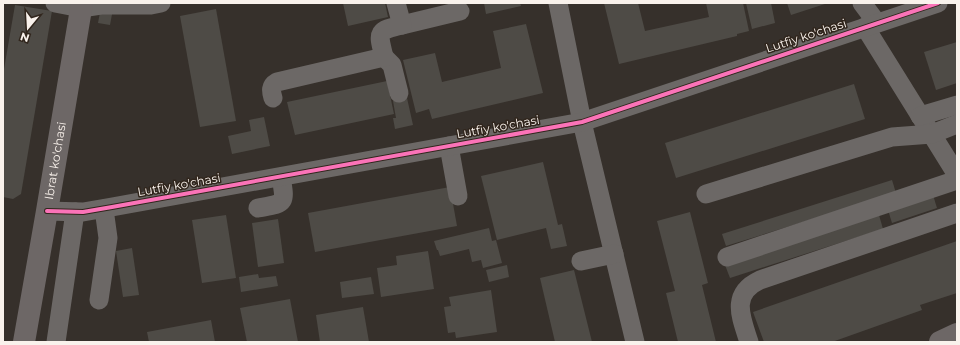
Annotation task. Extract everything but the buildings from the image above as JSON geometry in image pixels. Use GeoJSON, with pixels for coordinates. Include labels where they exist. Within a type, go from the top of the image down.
{"type":"FeatureCollection","features":[{"type":"Feature","properties":{"kind":"main road","name":"Ibrat ko'chasi"},"geometry":{"type":"LineString","coordinates":[[24,342],[81,6]]}},
{"type":"Feature","properties":{"kind":"main road"},"geometry":{"type":"LineString","coordinates":[[940,342],[957,334]]}},
{"type":"Feature","properties":{"kind":"street"},"geometry":{"type":"LineString","coordinates":[[55,3],[81,6],[151,6],[161,3]]}},
{"type":"Feature","properties":{"kind":"street"},"geometry":{"type":"LineString","coordinates":[[396,3],[402,25]]}},
{"type":"Feature","properties":{"kind":"street"},"geometry":{"type":"LineString","coordinates":[[558,3],[582,122],[635,342]]}},
{"type":"Feature","properties":{"kind":"street"},"geometry":{"type":"LineString","coordinates":[[862,3],[871,25],[920,116],[957,175]]}},
{"type":"Feature","properties":{"kind":"street","name":"Lutfiy ko'chasi"},"geometry":{"type":"LineString","coordinates":[[47,211],[83,212],[104,209],[582,122],[938,3]]}},
{"type":"Feature","properties":{"kind":"street"},"geometry":{"type":"LineString","coordinates":[[399,93],[392,64],[384,57],[380,40],[382,31],[386,28],[460,11]]}},
{"type":"Feature","properties":{"kind":"street"},"geometry":{"type":"LineString","coordinates":[[273,98],[271,92],[272,88],[277,82],[384,57]]}},
{"type":"Feature","properties":{"kind":"street"},"geometry":{"type":"LineString","coordinates":[[920,116],[957,105]]}},
{"type":"Feature","properties":{"kind":"street"},"geometry":{"type":"LineString","coordinates":[[706,194],[892,137],[932,134],[957,124]]}},
{"type":"Feature","properties":{"kind":"street"},"geometry":{"type":"LineString","coordinates":[[449,146],[458,196]]}},
{"type":"Feature","properties":{"kind":"street"},"geometry":{"type":"LineString","coordinates":[[258,208],[276,204],[284,199],[281,177]]}},
{"type":"Feature","properties":{"kind":"street"},"geometry":{"type":"LineString","coordinates":[[727,257],[957,180]]}},
{"type":"Feature","properties":{"kind":"street"},"geometry":{"type":"LineString","coordinates":[[99,300],[108,238],[104,209]]}},
{"type":"Feature","properties":{"kind":"street"},"geometry":{"type":"LineString","coordinates":[[56,342],[75,212]]}},
{"type":"Feature","properties":{"kind":"street"},"geometry":{"type":"LineString","coordinates":[[748,342],[740,310],[742,299],[748,288],[753,283],[957,213]]}},
{"type":"Feature","properties":{"kind":"street"},"geometry":{"type":"LineString","coordinates":[[581,261],[614,254]]}},
{"type":"Feature","properties":{"kind":"cycle path"},"geometry":{"type":"LineString","coordinates":[[47,211],[83,212],[582,122],[938,3]]}}]}
